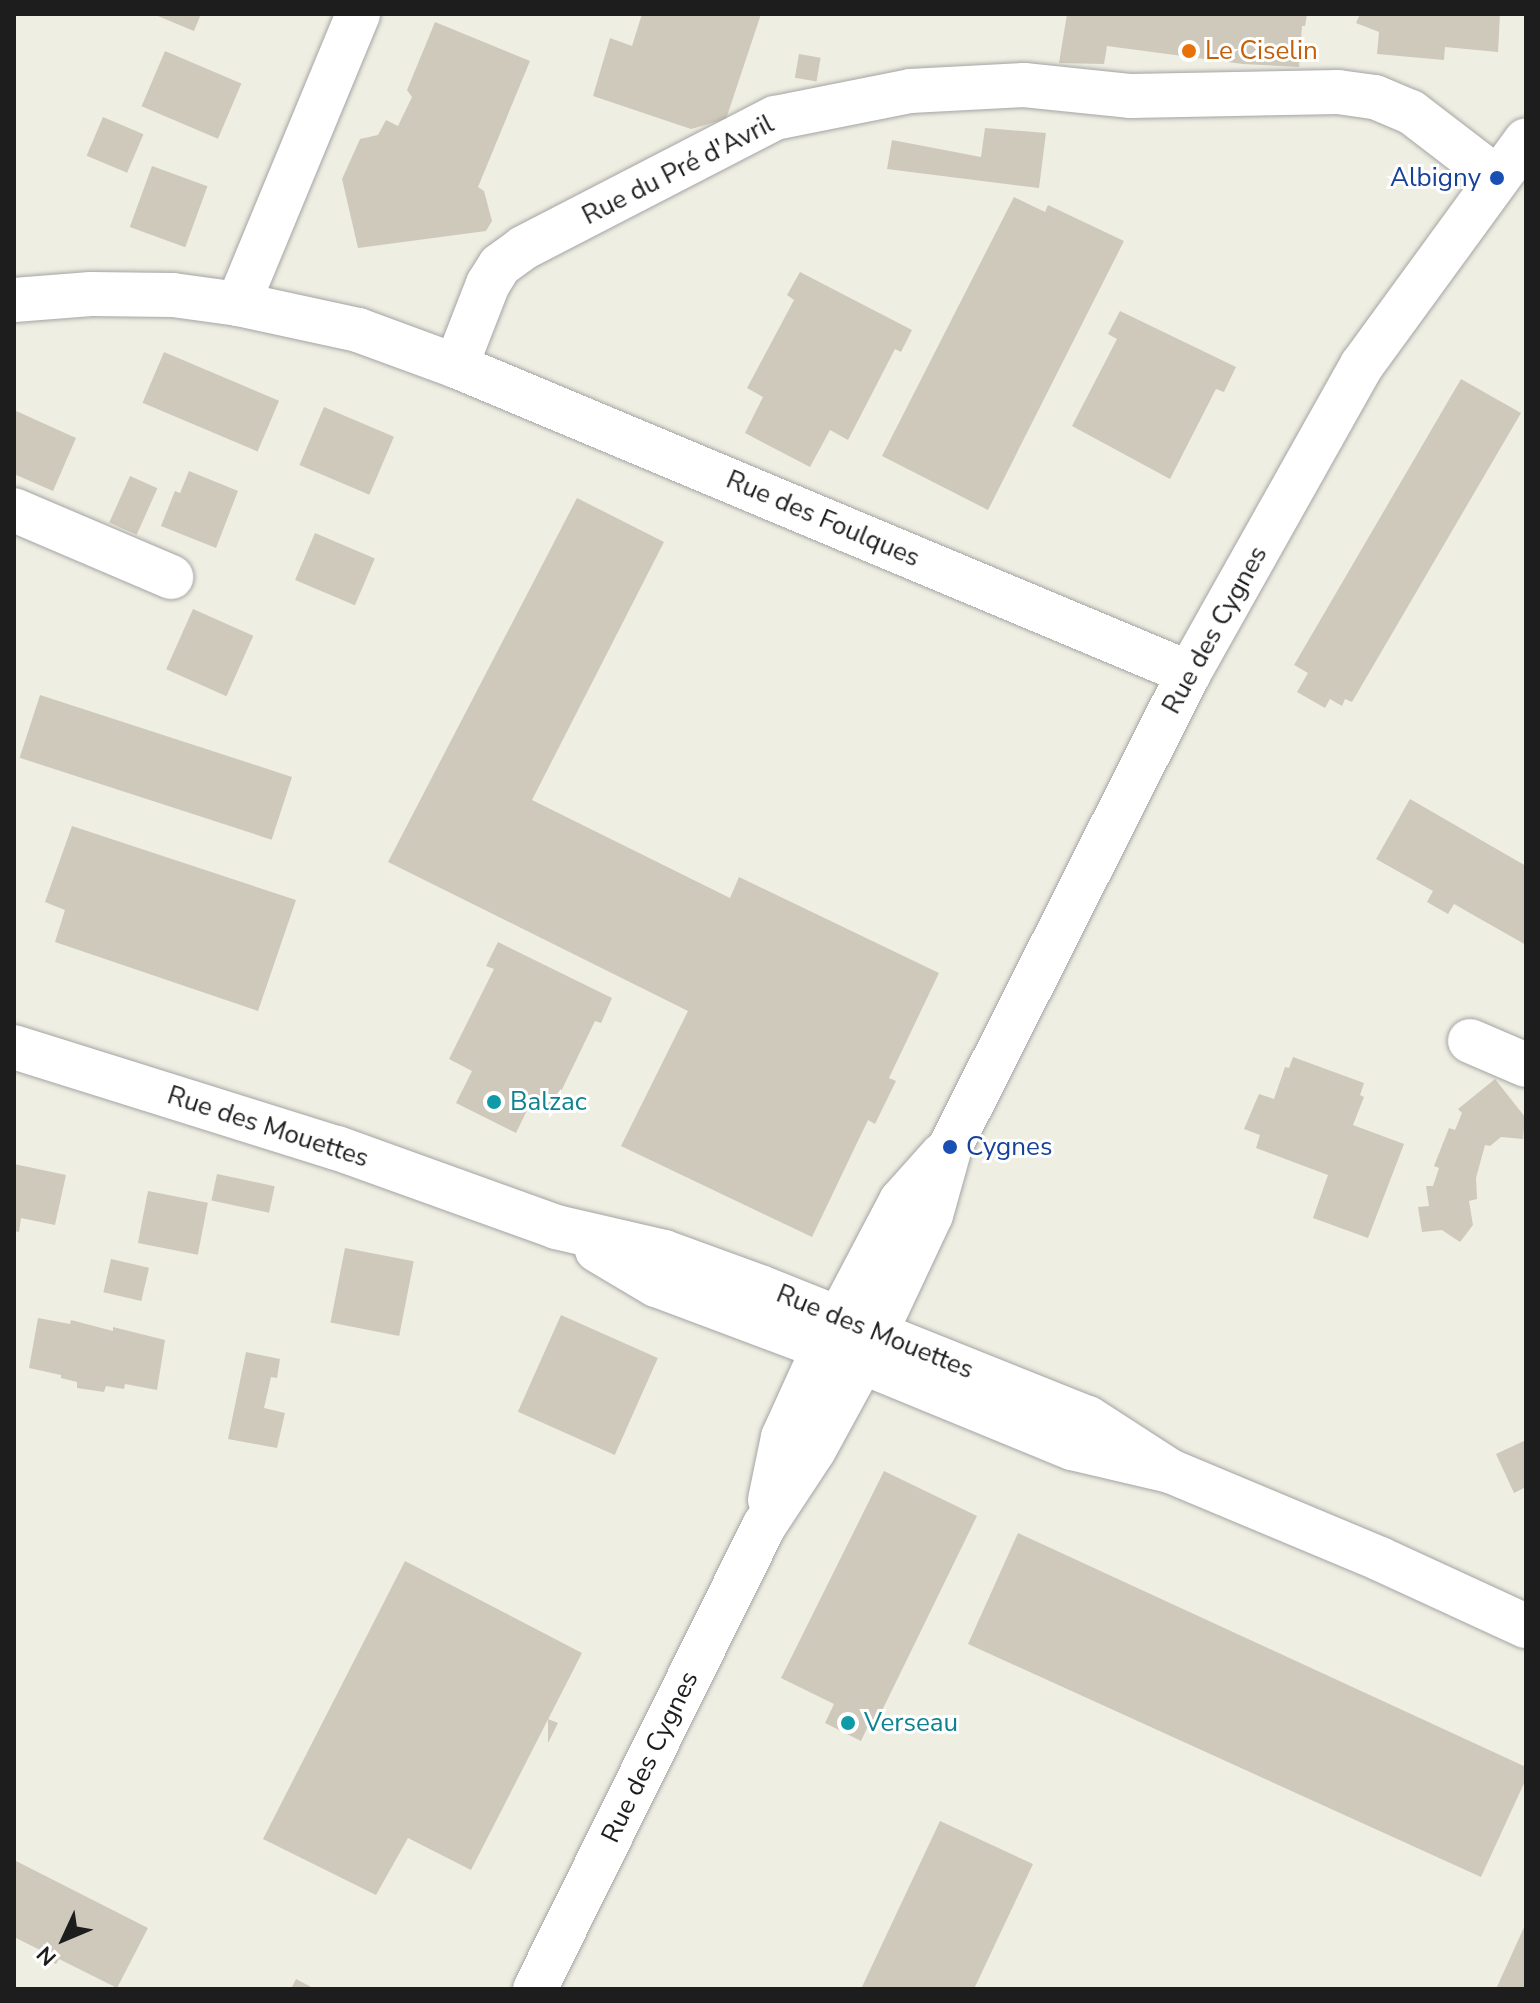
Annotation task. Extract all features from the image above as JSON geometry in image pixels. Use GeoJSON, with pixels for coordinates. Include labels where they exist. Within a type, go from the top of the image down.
{"type":"FeatureCollection","features":[{"type":"Feature","properties":{"kind":"street"},"geometry":{"type":"LineString","coordinates":[[238,304],[358,14]]}},
{"type":"Feature","properties":{"kind":"street","name":"Rue du Pré d'Avril"},"geometry":{"type":"LineString","coordinates":[[456,366],[488,284],[500,265],[523,248],[775,118],[838,103],[910,91],[1024,85],[1131,96],[1338,92],[1375,97],[1411,112],[1497,178]]}},
{"type":"Feature","properties":{"kind":"street","name":"Rue des Cygnes"},"geometry":{"type":"LineString","coordinates":[[535,1989],[764,1526],[814,1450],[850,1339],[901,1201],[950,1147],[1189,673],[1362,365],[1526,140]]}},
{"type":"Feature","properties":{"kind":"street"},"geometry":{"type":"LineString","coordinates":[[14,300],[91,294],[173,295],[238,304],[358,330],[456,366]]}},
{"type":"Feature","properties":{"kind":"street","name":"Rue des Foulques"},"geometry":{"type":"LineString","coordinates":[[456,366],[1189,673]]}},
{"type":"Feature","properties":{"kind":"street"},"geometry":{"type":"LineString","coordinates":[[14,510],[171,577]]}},
{"type":"Feature","properties":{"kind":"street"},"geometry":{"type":"LineString","coordinates":[[1470,1041],[1526,1065]]}},
{"type":"Feature","properties":{"kind":"street","name":"Rue des Mouettes"},"geometry":{"type":"LineString","coordinates":[[14,1047],[337,1148],[564,1230],[656,1285],[850,1339],[1072,1448],[1170,1471],[1380,1559],[1526,1626]]}},
{"type":"Feature","properties":{"kind":"building"},"geometry":{"type":"Polygon","coordinates":[[[153,14],[201,14],[194,31],[153,14]]]}},
{"type":"Feature","properties":{"kind":"building"},"geometry":{"type":"Polygon","coordinates":[[[642,14],[761,14],[726,119],[691,129],[593,96],[610,38],[632,46],[642,14]]]}},
{"type":"Feature","properties":{"kind":"building"},"geometry":{"type":"Polygon","coordinates":[[[1067,14],[1307,14],[1305,26],[1302,26],[1299,67],[1243,64],[1107,46],[1104,64],[1059,63],[1067,14]]]}},
{"type":"Feature","properties":{"kind":"building"},"geometry":{"type":"Polygon","coordinates":[[[1360,14],[1500,14],[1498,52],[1445,47],[1444,60],[1377,54],[1379,32],[1356,23],[1360,14]]]}},
{"type":"Feature","properties":{"kind":"building"},"geometry":{"type":"Polygon","coordinates":[[[435,22],[530,61],[478,187],[484,191],[492,221],[486,231],[358,248],[342,179],[360,139],[378,135],[386,120],[398,126],[412,97],[407,90],[435,22]]]}},
{"type":"Feature","properties":{"kind":"building"},"geometry":{"type":"Polygon","coordinates":[[[165,51],[241,83],[218,139],[142,106],[165,51]]]}},
{"type":"Feature","properties":{"kind":"building"},"geometry":{"type":"Polygon","coordinates":[[[799,54],[821,58],[816,81],[795,78],[799,54]]]}},
{"type":"Feature","properties":{"kind":"building"},"geometry":{"type":"Polygon","coordinates":[[[103,117],[144,134],[127,173],[87,156],[103,117]]]}},
{"type":"Feature","properties":{"kind":"building"},"geometry":{"type":"Polygon","coordinates":[[[985,128],[1046,133],[1039,188],[887,169],[892,140],[981,157],[985,128]]]}},
{"type":"Feature","properties":{"kind":"building"},"geometry":{"type":"Polygon","coordinates":[[[152,166],[207,186],[185,247],[130,227],[152,166]]]}},
{"type":"Feature","properties":{"kind":"building"},"geometry":{"type":"Polygon","coordinates":[[[1014,197],[1045,212],[1048,205],[1124,241],[988,510],[882,456],[1014,197]]]}},
{"type":"Feature","properties":{"kind":"building"},"geometry":{"type":"Polygon","coordinates":[[[800,272],[912,330],[901,352],[895,349],[848,440],[830,430],[810,467],[745,433],[763,397],[747,388],[794,300],[787,295],[800,272]]]}},
{"type":"Feature","properties":{"kind":"building"},"geometry":{"type":"Polygon","coordinates":[[[1120,311],[1236,367],[1224,392],[1216,389],[1170,479],[1072,426],[1117,339],[1108,334],[1120,311]]]}},
{"type":"Feature","properties":{"kind":"building"},"geometry":{"type":"Polygon","coordinates":[[[164,352],[279,401],[258,451],[143,403],[164,352]]]}},
{"type":"Feature","properties":{"kind":"building"},"geometry":{"type":"Polygon","coordinates":[[[1461,379],[1521,413],[1352,702],[1345,699],[1342,706],[1330,699],[1325,708],[1297,692],[1308,673],[1294,665],[1461,379]]]}},
{"type":"Feature","properties":{"kind":"building"},"geometry":{"type":"Polygon","coordinates":[[[324,407],[394,437],[369,495],[299,465],[324,407]]]}},
{"type":"Feature","properties":{"kind":"building"},"geometry":{"type":"Polygon","coordinates":[[[14,410],[76,438],[53,491],[14,474],[14,410]]]}},
{"type":"Feature","properties":{"kind":"building"},"geometry":{"type":"Polygon","coordinates":[[[189,471],[238,491],[216,548],[161,526],[175,491],[180,493],[189,471]]]}},
{"type":"Feature","properties":{"kind":"building"},"geometry":{"type":"Polygon","coordinates":[[[130,476],[157,488],[137,535],[109,523],[130,476]]]}},
{"type":"Feature","properties":{"kind":"building"},"geometry":{"type":"Polygon","coordinates":[[[577,498],[664,542],[532,800],[730,898],[739,877],[939,973],[889,1078],[896,1081],[875,1124],[868,1120],[812,1237],[621,1146],[688,1011],[388,862],[577,498]]]}},
{"type":"Feature","properties":{"kind":"building"},"geometry":{"type":"Polygon","coordinates":[[[315,533],[375,558],[355,605],[295,580],[315,533]]]}},
{"type":"Feature","properties":{"kind":"building"},"geometry":{"type":"Polygon","coordinates":[[[193,609],[253,636],[226,696],[166,669],[193,609]]]}},
{"type":"Feature","properties":{"kind":"building"},"geometry":{"type":"Polygon","coordinates":[[[40,695],[292,777],[272,840],[20,758],[40,695]]]}},
{"type":"Feature","properties":{"kind":"building"},"geometry":{"type":"Polygon","coordinates":[[[1410,799],[1526,866],[1526,945],[1454,904],[1448,914],[1427,902],[1433,891],[1376,859],[1410,799]]]}},
{"type":"Feature","properties":{"kind":"building"},"geometry":{"type":"Polygon","coordinates":[[[72,826],[296,900],[258,1011],[55,942],[65,910],[45,902],[72,826]]]}},
{"type":"Feature","properties":{"kind":"building"},"geometry":{"type":"Polygon","coordinates":[[[498,942],[612,998],[601,1023],[595,1021],[552,1110],[532,1100],[516,1133],[456,1103],[472,1071],[449,1059],[494,969],[486,966],[498,942]]]}},
{"type":"Feature","properties":{"kind":"building"},"geometry":{"type":"Polygon","coordinates":[[[1293,1057],[1364,1083],[1360,1095],[1364,1097],[1353,1125],[1404,1144],[1368,1238],[1313,1218],[1328,1175],[1256,1148],[1260,1135],[1244,1129],[1259,1094],[1274,1099],[1285,1067],[1289,1068],[1293,1057]]]}},
{"type":"Feature","properties":{"kind":"building"},"geometry":{"type":"Polygon","coordinates":[[[1495,1079],[1525,1117],[1523,1139],[1501,1137],[1490,1146],[1485,1145],[1476,1178],[1477,1199],[1469,1201],[1473,1225],[1460,1242],[1442,1230],[1422,1232],[1418,1207],[1429,1206],[1426,1186],[1433,1186],[1439,1168],[1434,1166],[1449,1128],[1455,1130],[1462,1113],[1458,1109],[1495,1079]]]}},
{"type":"Feature","properties":{"kind":"building"},"geometry":{"type":"Polygon","coordinates":[[[14,1164],[66,1175],[55,1225],[21,1218],[19,1232],[14,1231],[14,1164]]]}},
{"type":"Feature","properties":{"kind":"building"},"geometry":{"type":"Polygon","coordinates":[[[217,1174],[275,1186],[269,1213],[211,1200],[217,1174]]]}},
{"type":"Feature","properties":{"kind":"building"},"geometry":{"type":"Polygon","coordinates":[[[148,1191],[208,1203],[198,1255],[138,1243],[148,1191]]]}},
{"type":"Feature","properties":{"kind":"building"},"geometry":{"type":"Polygon","coordinates":[[[345,1248],[414,1261],[399,1336],[330,1323],[345,1248]]]}},
{"type":"Feature","properties":{"kind":"building"},"geometry":{"type":"Polygon","coordinates":[[[111,1259],[149,1268],[141,1301],[103,1292],[111,1259]]]}},
{"type":"Feature","properties":{"kind":"building"},"geometry":{"type":"Polygon","coordinates":[[[561,1315],[658,1358],[615,1455],[518,1412],[561,1315]]]}},
{"type":"Feature","properties":{"kind":"building"},"geometry":{"type":"Polygon","coordinates":[[[38,1318],[70,1324],[71,1320],[113,1331],[113,1327],[165,1340],[157,1390],[125,1384],[124,1389],[106,1386],[104,1392],[77,1388],[77,1382],[61,1378],[61,1375],[29,1368],[38,1318]]]}},
{"type":"Feature","properties":{"kind":"building"},"geometry":{"type":"Polygon","coordinates":[[[246,1352],[280,1359],[277,1378],[271,1377],[264,1408],[285,1413],[277,1448],[228,1439],[246,1352]]]}},
{"type":"Feature","properties":{"kind":"building"},"geometry":{"type":"Polygon","coordinates":[[[1526,1440],[1526,1487],[1514,1493],[1496,1454],[1526,1440]]]}},
{"type":"Feature","properties":{"kind":"building"},"geometry":{"type":"Polygon","coordinates":[[[884,1471],[977,1516],[875,1725],[870,1722],[861,1741],[825,1723],[834,1704],[781,1678],[884,1471]]]}},
{"type":"Feature","properties":{"kind":"building"},"geometry":{"type":"Polygon","coordinates":[[[1018,1533],[1526,1767],[1526,1779],[1481,1877],[968,1644],[1018,1533]]]}},
{"type":"Feature","properties":{"kind":"building"},"geometry":{"type":"Polygon","coordinates":[[[405,1561],[582,1653],[471,1870],[408,1838],[376,1895],[263,1839],[405,1561]]]}},
{"type":"Feature","properties":{"kind":"building"},"geometry":{"type":"Polygon","coordinates":[[[548,1719],[558,1723],[548,1743],[548,1719]]]}},
{"type":"Feature","properties":{"kind":"building"},"geometry":{"type":"Polygon","coordinates":[[[940,1821],[1033,1864],[974,1989],[861,1989],[940,1821]]]}},
{"type":"Feature","properties":{"kind":"building"},"geometry":{"type":"Polygon","coordinates":[[[14,1860],[148,1928],[117,1988],[59,1959],[56,1964],[40,1956],[42,1951],[14,1937],[14,1860]]]}},
{"type":"Feature","properties":{"kind":"building"},"geometry":{"type":"Polygon","coordinates":[[[1526,1923],[1526,1989],[1496,1989],[1526,1923]]]}},
{"type":"Feature","properties":{"kind":"building"},"geometry":{"type":"Polygon","coordinates":[[[296,1979],[315,1989],[291,1989],[296,1979]]]}},
{"type":"Feature","properties":{"kind":"place","name":"Le Ciselin"},"geometry":{"type":"Point","coordinates":[1189,51]}},
{"type":"Feature","properties":{"kind":"place","name":"Albigny"},"geometry":{"type":"Point","coordinates":[1497,178]}},
{"type":"Feature","properties":{"kind":"place","name":"Balzac"},"geometry":{"type":"Point","coordinates":[494,1102]}},
{"type":"Feature","properties":{"kind":"place","name":"Cygnes"},"geometry":{"type":"Point","coordinates":[950,1147]}},
{"type":"Feature","properties":{"kind":"place","name":"Verseau"},"geometry":{"type":"Point","coordinates":[848,1723]}}]}
